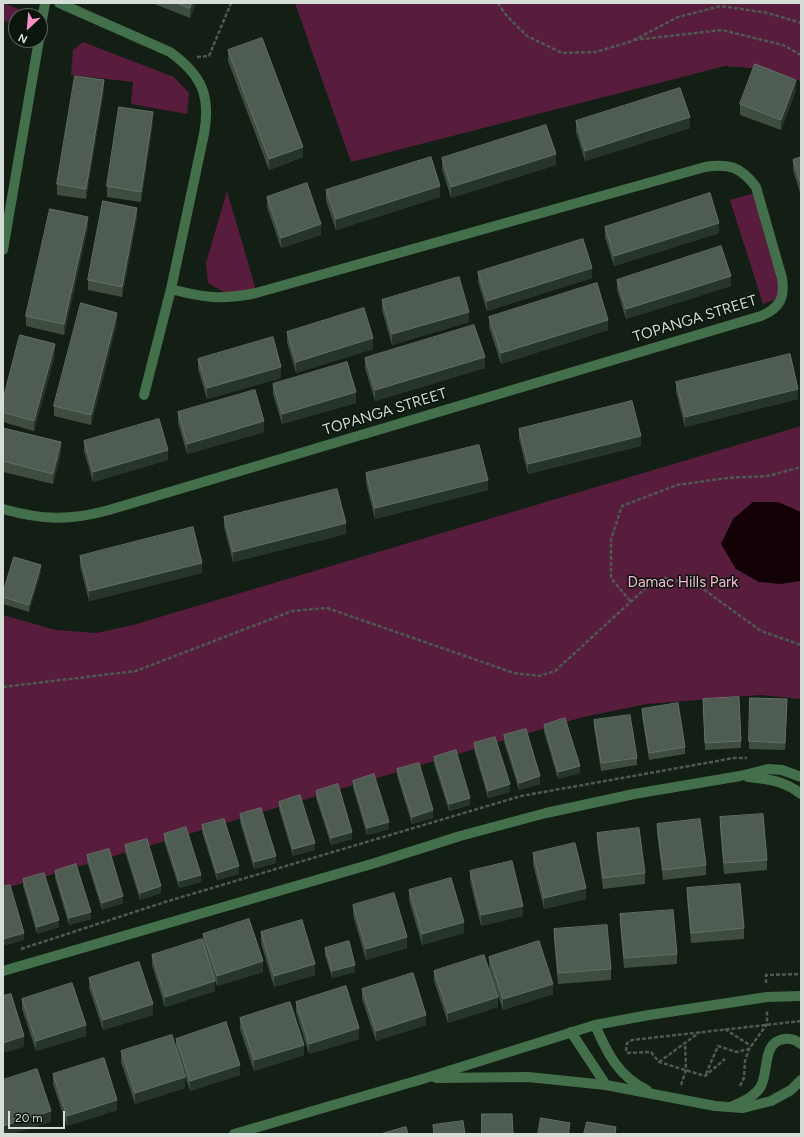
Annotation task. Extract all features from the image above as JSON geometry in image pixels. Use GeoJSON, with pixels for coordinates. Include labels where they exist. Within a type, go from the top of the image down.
{"type":"FeatureCollection","features":[{"type":"Feature","properties":{"kind":"street"},"geometry":{"type":"LineString","coordinates":[[59,3],[170,52],[186,63],[198,78],[205,96],[207,115],[204,134],[171,289],[144,395]]}},
{"type":"Feature","properties":{"kind":"street"},"geometry":{"type":"LineString","coordinates":[[3,250],[37,48]]}},
{"type":"Feature","properties":{"kind":"street","name":"TOPANGA STREET"},"geometry":{"type":"LineString","coordinates":[[3,509],[40,518],[63,519],[86,516],[109,510],[761,316],[772,311],[780,302],[784,290],[782,278],[756,187],[747,175],[734,167],[720,164],[705,166],[248,295],[233,298],[209,298],[171,289]]}},
{"type":"Feature","properties":{"kind":"street"},"geometry":{"type":"LineString","coordinates":[[3,971],[375,863],[460,836],[532,817],[634,794],[740,776],[768,769],[782,770],[801,777]]}},
{"type":"Feature","properties":{"kind":"street"},"geometry":{"type":"LineString","coordinates":[[740,776],[780,781],[793,787],[801,794]]}},
{"type":"Feature","properties":{"kind":"street"},"geometry":{"type":"LineString","coordinates":[[234,1134],[426,1078],[595,1025],[767,997],[801,996]]}},
{"type":"Feature","properties":{"kind":"street"},"geometry":{"type":"LineString","coordinates":[[595,1025],[609,1056],[618,1068],[629,1079],[660,1095]]}},
{"type":"Feature","properties":{"kind":"street"},"geometry":{"type":"LineString","coordinates":[[571,1032],[606,1085]]}},
{"type":"Feature","properties":{"kind":"street"},"geometry":{"type":"LineString","coordinates":[[729,1108],[752,1096],[760,1087],[765,1076],[768,1053],[772,1044],[789,1038],[801,1044]]}},
{"type":"Feature","properties":{"kind":"street"},"geometry":{"type":"LineString","coordinates":[[426,1078],[528,1077],[606,1085],[729,1108],[743,1108],[771,1101],[791,1090],[801,1080]]}},
{"type":"Feature","properties":{"kind":"path"},"geometry":{"type":"LineString","coordinates":[[192,57],[209,56],[231,3]]}},
{"type":"Feature","properties":{"kind":"path"},"geometry":{"type":"LineString","coordinates":[[498,3],[506,15],[527,36],[562,53],[596,52],[632,41],[678,18],[721,6],[768,13],[801,23]]}},
{"type":"Feature","properties":{"kind":"path"},"geometry":{"type":"LineString","coordinates":[[632,41],[722,30],[783,45],[801,55]]}},
{"type":"Feature","properties":{"kind":"path"},"geometry":{"type":"LineString","coordinates":[[630,601],[611,578],[611,539],[622,506],[677,485],[727,478],[768,476],[801,467]]}},
{"type":"Feature","properties":{"kind":"path"},"geometry":{"type":"LineString","coordinates":[[3,687],[136,671],[292,610],[327,608],[514,673],[539,676],[555,670],[630,601],[648,586],[665,578],[699,586],[761,632],[801,645]]}},
{"type":"Feature","properties":{"kind":"path"},"geometry":{"type":"LineString","coordinates":[[629,1057],[625,1046],[626,1043],[632,1040],[801,1021]]}},
{"type":"Feature","properties":{"kind":"path"},"geometry":{"type":"LineString","coordinates":[[736,1091],[744,1078],[745,1061],[750,1048],[767,1024]]}},
{"type":"Feature","properties":{"kind":"path"},"geometry":{"type":"LineString","coordinates":[[725,1029],[750,1048]]}},
{"type":"Feature","properties":{"kind":"path"},"geometry":{"type":"LineString","coordinates":[[659,1062],[700,1032]]}},
{"type":"Feature","properties":{"kind":"path"},"geometry":{"type":"LineString","coordinates":[[681,1085],[686,1070],[685,1043]]}},
{"type":"Feature","properties":{"kind":"path"},"geometry":{"type":"LineString","coordinates":[[705,1076],[718,1046],[736,1052],[750,1048]]}},
{"type":"Feature","properties":{"kind":"path"},"geometry":{"type":"LineString","coordinates":[[627,1053],[651,1052],[659,1062],[705,1076]]}},
{"type":"Feature","properties":{"kind":"path"},"geometry":{"type":"LineString","coordinates":[[705,1076],[724,1059]]}},
{"type":"Feature","properties":{"kind":"path"},"geometry":{"type":"LineString","coordinates":[[674,1083],[688,1086]]}},
{"type":"Feature","properties":{"kind":"green space"},"geometry":{"type":"Polygon","coordinates":[[[3,3],[16,8],[8,8],[8,22],[3,21],[3,3]]]}},
{"type":"Feature","properties":{"kind":"green space"},"geometry":{"type":"Polygon","coordinates":[[[295,3],[801,3],[801,82],[796,79],[761,69],[725,66],[351,162],[295,3]]]}},
{"type":"Feature","properties":{"kind":"green space"},"geometry":{"type":"Polygon","coordinates":[[[83,42],[174,77],[189,93],[187,114],[131,104],[133,82],[71,75],[73,50],[83,42]]]}},
{"type":"Feature","properties":{"kind":"green space"},"geometry":{"type":"Polygon","coordinates":[[[227,191],[256,290],[227,294],[208,283],[206,263],[227,191]]]}},
{"type":"Feature","properties":{"kind":"green space"},"geometry":{"type":"Polygon","coordinates":[[[755,193],[786,296],[763,304],[730,200],[755,193]]]}},
{"type":"Feature","properties":{"kind":"green space","name":"Damac Hills Park"},"geometry":{"type":"Polygon","coordinates":[[[801,426],[801,699],[760,695],[647,704],[583,717],[3,889],[3,615],[56,630],[96,633],[133,625],[801,426]]]}},
{"type":"Feature","properties":{"kind":"shaded area"},"geometry":{"type":"Polygon","coordinates":[[[753,502],[778,502],[801,512],[801,581],[781,584],[759,582],[736,569],[721,544],[733,519],[753,502]]]}},
{"type":"Feature","properties":{"kind":"building"},"geometry":{"type":"Polygon","coordinates":[[[177,3],[192,3],[190,8],[177,3]]]}},
{"type":"Feature","properties":{"kind":"building"},"geometry":{"type":"Polygon","coordinates":[[[262,38],[303,147],[269,159],[228,50],[262,38]]]}},
{"type":"Feature","properties":{"kind":"building"},"geometry":{"type":"Polygon","coordinates":[[[755,64],[796,80],[781,120],[740,104],[755,64]]]}},
{"type":"Feature","properties":{"kind":"building"},"geometry":{"type":"Polygon","coordinates":[[[75,76],[104,80],[86,189],[57,184],[75,76]]]}},
{"type":"Feature","properties":{"kind":"building"},"geometry":{"type":"Polygon","coordinates":[[[680,88],[690,117],[585,151],[576,121],[680,88]]]}},
{"type":"Feature","properties":{"kind":"building"},"geometry":{"type":"Polygon","coordinates":[[[119,107],[153,112],[141,192],[107,186],[119,107]]]}},
{"type":"Feature","properties":{"kind":"building"},"geometry":{"type":"Polygon","coordinates":[[[546,125],[556,154],[451,187],[442,158],[546,125]]]}},
{"type":"Feature","properties":{"kind":"building"},"geometry":{"type":"Polygon","coordinates":[[[431,157],[440,186],[336,219],[326,190],[431,157]]]}},
{"type":"Feature","properties":{"kind":"building"},"geometry":{"type":"Polygon","coordinates":[[[801,157],[801,185],[793,160],[801,157]]]}},
{"type":"Feature","properties":{"kind":"building"},"geometry":{"type":"Polygon","coordinates":[[[307,183],[321,224],[281,238],[267,197],[307,183]]]}},
{"type":"Feature","properties":{"kind":"building"},"geometry":{"type":"Polygon","coordinates":[[[710,193],[719,223],[614,256],[605,227],[710,193]]]}},
{"type":"Feature","properties":{"kind":"building"},"geometry":{"type":"Polygon","coordinates":[[[103,201],[137,208],[122,287],[88,280],[103,201]]]}},
{"type":"Feature","properties":{"kind":"building"},"geometry":{"type":"Polygon","coordinates":[[[50,209],[88,217],[64,324],[26,316],[50,209]]]}},
{"type":"Feature","properties":{"kind":"building"},"geometry":{"type":"Polygon","coordinates":[[[583,239],[592,268],[487,301],[478,272],[583,239]]]}},
{"type":"Feature","properties":{"kind":"building"},"geometry":{"type":"Polygon","coordinates":[[[721,246],[731,276],[626,309],[617,280],[721,246]]]}},
{"type":"Feature","properties":{"kind":"building"},"geometry":{"type":"Polygon","coordinates":[[[459,277],[469,312],[392,334],[382,300],[459,277]]]}},
{"type":"Feature","properties":{"kind":"building"},"geometry":{"type":"Polygon","coordinates":[[[597,283],[608,320],[501,353],[489,317],[597,283]]]}},
{"type":"Feature","properties":{"kind":"building"},"geometry":{"type":"Polygon","coordinates":[[[81,303],[117,313],[91,415],[54,406],[81,303]]]}},
{"type":"Feature","properties":{"kind":"building"},"geometry":{"type":"Polygon","coordinates":[[[364,308],[373,338],[296,362],[287,332],[364,308]]]}},
{"type":"Feature","properties":{"kind":"building"},"geometry":{"type":"Polygon","coordinates":[[[474,325],[485,357],[375,390],[365,358],[474,325]]]}},
{"type":"Feature","properties":{"kind":"building"},"geometry":{"type":"Polygon","coordinates":[[[20,335],[55,344],[34,421],[3,412],[3,400],[20,335]]]}},
{"type":"Feature","properties":{"kind":"building"},"geometry":{"type":"Polygon","coordinates":[[[273,337],[281,367],[207,388],[198,359],[273,337]]]}},
{"type":"Feature","properties":{"kind":"building"},"geometry":{"type":"Polygon","coordinates":[[[790,354],[798,389],[685,417],[676,382],[790,354]]]}},
{"type":"Feature","properties":{"kind":"building"},"geometry":{"type":"Polygon","coordinates":[[[347,362],[356,392],[282,414],[273,384],[347,362]]]}},
{"type":"Feature","properties":{"kind":"building"},"geometry":{"type":"Polygon","coordinates":[[[255,390],[264,421],[187,444],[178,412],[255,390]]]}},
{"type":"Feature","properties":{"kind":"building"},"geometry":{"type":"Polygon","coordinates":[[[632,401],[641,436],[528,464],[519,429],[632,401]]]}},
{"type":"Feature","properties":{"kind":"building"},"geometry":{"type":"Polygon","coordinates":[[[159,419],[168,450],[93,472],[84,441],[159,419]]]}},
{"type":"Feature","properties":{"kind":"building"},"geometry":{"type":"Polygon","coordinates":[[[3,428],[61,442],[53,474],[3,461],[3,428]]]}},
{"type":"Feature","properties":{"kind":"building"},"geometry":{"type":"Polygon","coordinates":[[[479,445],[488,480],[375,508],[366,473],[479,445]]]}},
{"type":"Feature","properties":{"kind":"building"},"geometry":{"type":"Polygon","coordinates":[[[337,489],[346,523],[233,552],[224,517],[337,489]]]}},
{"type":"Feature","properties":{"kind":"building"},"geometry":{"type":"Polygon","coordinates":[[[193,527],[202,563],[89,591],[80,556],[193,527]]]}},
{"type":"Feature","properties":{"kind":"building"},"geometry":{"type":"Polygon","coordinates":[[[14,557],[41,565],[29,605],[3,597],[14,557]]]}},
{"type":"Feature","properties":{"kind":"building"},"geometry":{"type":"Polygon","coordinates":[[[739,697],[741,741],[705,743],[703,699],[739,697]]]}},
{"type":"Feature","properties":{"kind":"building"},"geometry":{"type":"Polygon","coordinates":[[[750,698],[787,699],[785,743],[749,741],[750,698]]]}},
{"type":"Feature","properties":{"kind":"building"},"geometry":{"type":"Polygon","coordinates":[[[678,703],[685,747],[649,753],[642,709],[678,703]]]}},
{"type":"Feature","properties":{"kind":"building"},"geometry":{"type":"Polygon","coordinates":[[[630,715],[637,758],[601,763],[594,720],[630,715]]]}},
{"type":"Feature","properties":{"kind":"building"},"geometry":{"type":"Polygon","coordinates":[[[565,718],[580,766],[558,772],[544,725],[565,718]]]}},
{"type":"Feature","properties":{"kind":"building"},"geometry":{"type":"Polygon","coordinates":[[[526,729],[540,776],[519,783],[504,735],[526,729]]]}},
{"type":"Feature","properties":{"kind":"building"},"geometry":{"type":"Polygon","coordinates":[[[495,737],[510,784],[488,791],[474,743],[495,737]]]}},
{"type":"Feature","properties":{"kind":"building"},"geometry":{"type":"Polygon","coordinates":[[[456,750],[470,798],[449,804],[434,757],[456,750]]]}},
{"type":"Feature","properties":{"kind":"building"},"geometry":{"type":"Polygon","coordinates":[[[419,763],[433,810],[412,817],[397,769],[419,763]]]}},
{"type":"Feature","properties":{"kind":"building"},"geometry":{"type":"Polygon","coordinates":[[[374,774],[389,822],[367,828],[353,781],[374,774]]]}},
{"type":"Feature","properties":{"kind":"building"},"geometry":{"type":"Polygon","coordinates":[[[338,784],[352,832],[331,838],[316,791],[338,784]]]}},
{"type":"Feature","properties":{"kind":"building"},"geometry":{"type":"Polygon","coordinates":[[[300,795],[315,843],[293,849],[279,802],[300,795]]]}},
{"type":"Feature","properties":{"kind":"building"},"geometry":{"type":"Polygon","coordinates":[[[261,808],[276,856],[254,862],[240,814],[261,808]]]}},
{"type":"Feature","properties":{"kind":"building"},"geometry":{"type":"Polygon","coordinates":[[[763,814],[767,860],[724,863],[720,817],[763,814]]]}},
{"type":"Feature","properties":{"kind":"building"},"geometry":{"type":"Polygon","coordinates":[[[224,819],[239,866],[217,873],[202,825],[224,819]]]}},
{"type":"Feature","properties":{"kind":"building"},"geometry":{"type":"Polygon","coordinates":[[[700,819],[706,865],[663,870],[657,824],[700,819]]]}},
{"type":"Feature","properties":{"kind":"building"},"geometry":{"type":"Polygon","coordinates":[[[186,827],[201,875],[179,881],[164,834],[186,827]]]}},
{"type":"Feature","properties":{"kind":"building"},"geometry":{"type":"Polygon","coordinates":[[[639,828],[645,873],[603,878],[597,833],[639,828]]]}},
{"type":"Feature","properties":{"kind":"building"},"geometry":{"type":"Polygon","coordinates":[[[147,839],[161,886],[140,893],[125,845],[147,839]]]}},
{"type":"Feature","properties":{"kind":"building"},"geometry":{"type":"Polygon","coordinates":[[[575,843],[586,888],[544,898],[533,853],[575,843]]]}},
{"type":"Feature","properties":{"kind":"building"},"geometry":{"type":"Polygon","coordinates":[[[109,849],[123,896],[102,903],[87,855],[109,849]]]}},
{"type":"Feature","properties":{"kind":"building"},"geometry":{"type":"Polygon","coordinates":[[[512,861],[523,906],[481,915],[470,871],[512,861]]]}},
{"type":"Feature","properties":{"kind":"building"},"geometry":{"type":"Polygon","coordinates":[[[76,864],[91,912],[69,918],[55,871],[76,864]]]}},
{"type":"Feature","properties":{"kind":"building"},"geometry":{"type":"Polygon","coordinates":[[[44,873],[59,920],[37,927],[23,879],[44,873]]]}},
{"type":"Feature","properties":{"kind":"building"},"geometry":{"type":"Polygon","coordinates":[[[451,878],[464,922],[422,934],[409,890],[451,878]]]}},
{"type":"Feature","properties":{"kind":"building"},"geometry":{"type":"Polygon","coordinates":[[[740,884],[744,928],[691,933],[687,888],[740,884]]]}},
{"type":"Feature","properties":{"kind":"building"},"geometry":{"type":"Polygon","coordinates":[[[10,885],[24,933],[3,939],[3,887],[10,885]]]}},
{"type":"Feature","properties":{"kind":"building"},"geometry":{"type":"Polygon","coordinates":[[[394,893],[407,937],[366,949],[353,905],[394,893]]]}},
{"type":"Feature","properties":{"kind":"building"},"geometry":{"type":"Polygon","coordinates":[[[673,910],[677,954],[624,958],[620,914],[673,910]]]}},
{"type":"Feature","properties":{"kind":"building"},"geometry":{"type":"Polygon","coordinates":[[[249,919],[263,961],[217,976],[203,934],[249,919]]]}},
{"type":"Feature","properties":{"kind":"building"},"geometry":{"type":"Polygon","coordinates":[[[302,920],[315,964],[274,976],[261,932],[302,920]]]}},
{"type":"Feature","properties":{"kind":"building"},"geometry":{"type":"Polygon","coordinates":[[[607,925],[611,969],[558,973],[554,929],[607,925]]]}},
{"type":"Feature","properties":{"kind":"building"},"geometry":{"type":"Polygon","coordinates":[[[202,939],[215,981],[165,997],[152,955],[202,939]]]}},
{"type":"Feature","properties":{"kind":"building"},"geometry":{"type":"Polygon","coordinates":[[[349,941],[355,965],[332,971],[325,948],[349,941]]]}},
{"type":"Feature","properties":{"kind":"building"},"geometry":{"type":"Polygon","coordinates":[[[539,941],[553,984],[503,999],[489,957],[539,941]]]}},
{"type":"Feature","properties":{"kind":"building"},"geometry":{"type":"Polygon","coordinates":[[[484,955],[498,997],[448,1013],[434,971],[484,955]]]}},
{"type":"Feature","properties":{"kind":"building"},"geometry":{"type":"Polygon","coordinates":[[[139,962],[153,1004],[103,1020],[89,978],[139,962]]]}},
{"type":"Feature","properties":{"kind":"building"},"geometry":{"type":"Polygon","coordinates":[[[413,973],[426,1015],[376,1031],[362,989],[413,973]]]}},
{"type":"Feature","properties":{"kind":"building"},"geometry":{"type":"Polygon","coordinates":[[[72,983],[86,1025],[36,1041],[22,999],[72,983]]]}},
{"type":"Feature","properties":{"kind":"building"},"geometry":{"type":"Polygon","coordinates":[[[346,986],[359,1028],[309,1044],[296,1002],[346,986]]]}},
{"type":"Feature","properties":{"kind":"building"},"geometry":{"type":"Polygon","coordinates":[[[11,994],[24,1036],[3,1043],[3,996],[11,994]]]}},
{"type":"Feature","properties":{"kind":"building"},"geometry":{"type":"Polygon","coordinates":[[[290,1002],[304,1045],[254,1060],[240,1018],[290,1002]]]}},
{"type":"Feature","properties":{"kind":"building"},"geometry":{"type":"Polygon","coordinates":[[[226,1022],[240,1065],[190,1081],[176,1039],[226,1022]]]}},
{"type":"Feature","properties":{"kind":"building"},"geometry":{"type":"Polygon","coordinates":[[[172,1035],[185,1077],[135,1093],[121,1051],[172,1035]]]}},
{"type":"Feature","properties":{"kind":"building"},"geometry":{"type":"Polygon","coordinates":[[[104,1058],[117,1100],[67,1116],[53,1074],[104,1058]]]}},
{"type":"Feature","properties":{"kind":"building"},"geometry":{"type":"Polygon","coordinates":[[[37,1069],[51,1111],[3,1126],[3,1080],[37,1069]]]}},
{"type":"Feature","properties":{"kind":"building"},"geometry":{"type":"Polygon","coordinates":[[[482,1114],[512,1114],[513,1134],[482,1134],[482,1114]]]}},
{"type":"Feature","properties":{"kind":"building"},"geometry":{"type":"Polygon","coordinates":[[[541,1118],[570,1123],[568,1134],[538,1134],[541,1118]]]}},
{"type":"Feature","properties":{"kind":"building"},"geometry":{"type":"Polygon","coordinates":[[[463,1121],[465,1134],[434,1134],[433,1125],[463,1121]]]}},
{"type":"Feature","properties":{"kind":"building"},"geometry":{"type":"Polygon","coordinates":[[[587,1122],[616,1127],[615,1134],[584,1134],[587,1122]]]}},
{"type":"Feature","properties":{"kind":"building"},"geometry":{"type":"Polygon","coordinates":[[[406,1127],[408,1134],[381,1134],[406,1127]]]}}]}
